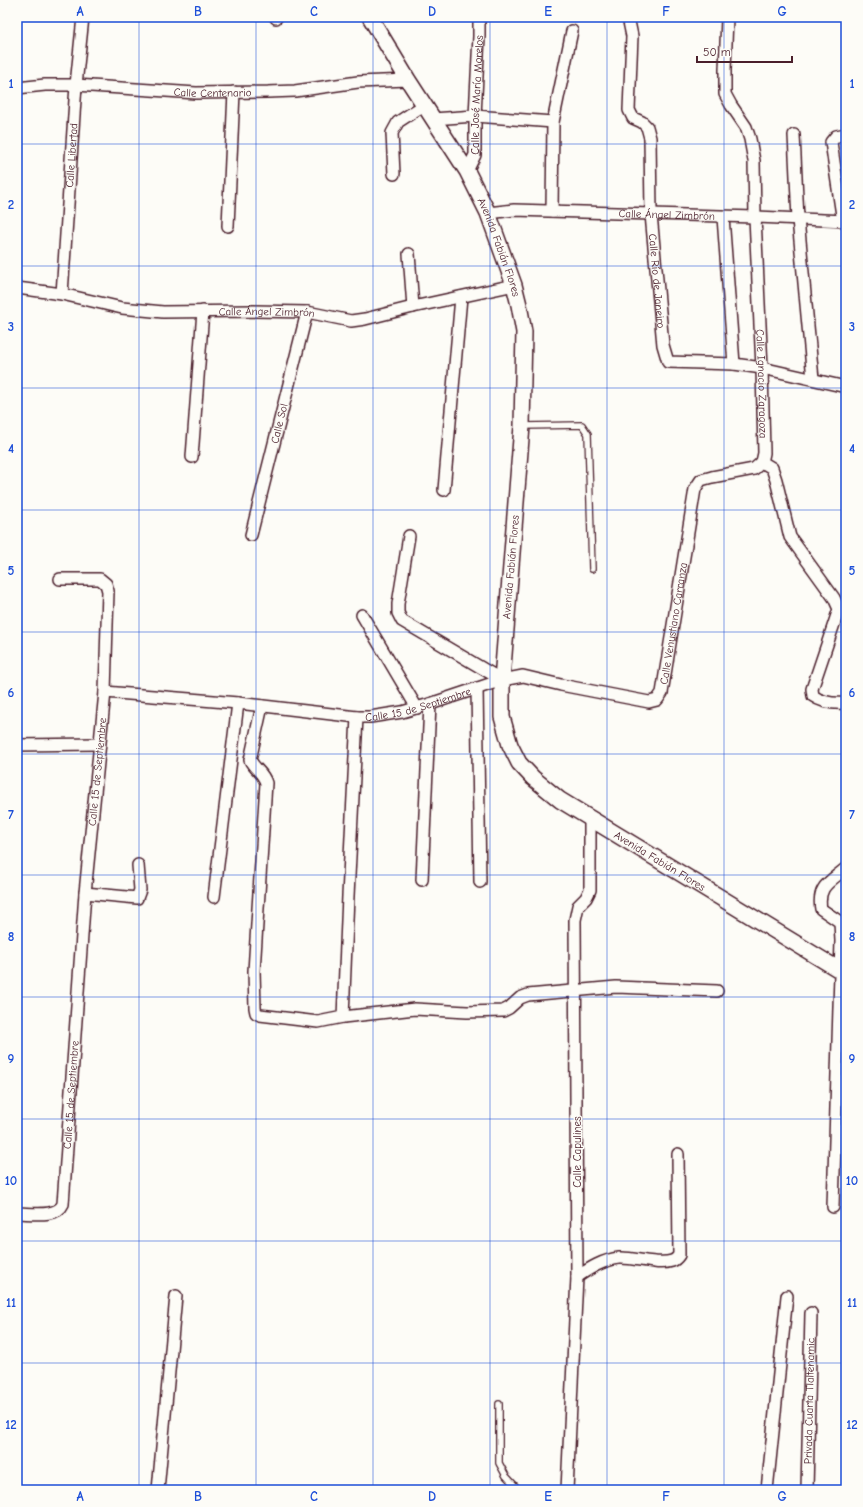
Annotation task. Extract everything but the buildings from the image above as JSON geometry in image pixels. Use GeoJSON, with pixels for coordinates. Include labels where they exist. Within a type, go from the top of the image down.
{"type":"FeatureCollection","features":[{"type":"Feature","properties":{"kind":"main road","name":"Avenida Fabián Flores"},"geometry":{"type":"LineString","coordinates":[[370,17],[408,80],[467,171],[488,212],[514,285],[524,332],[522,426],[502,680],[502,717],[510,746],[519,763],[533,778],[560,800],[843,972]]}},
{"type":"Feature","properties":{"kind":"street","name":"Calle Libertad"},"geometry":{"type":"LineString","coordinates":[[62,294],[76,85],[83,17]]}},
{"type":"Feature","properties":{"kind":"street","name":"Calle José María Morelos"},"geometry":{"type":"LineString","coordinates":[[467,171],[475,154],[479,17]]}},
{"type":"Feature","properties":{"kind":"street","name":"Calle Río de Janeiro"},"geometry":{"type":"LineString","coordinates":[[628,17],[632,36],[629,110],[633,118],[642,122],[648,127],[650,138],[651,214],[663,345],[668,362],[734,364]]}},
{"type":"Feature","properties":{"kind":"street","name":"Calle Ignacio Zaragoza"},"geometry":{"type":"LineString","coordinates":[[727,17],[724,70],[725,94],[746,127],[754,161],[762,368],[764,453],[762,462]]}},
{"type":"Feature","properties":{"kind":"street"},"geometry":{"type":"LineString","coordinates":[[552,211],[553,122],[572,31]]}},
{"type":"Feature","properties":{"kind":"street","name":"Calle Centenario"},"geometry":{"type":"LineString","coordinates":[[17,88],[45,85],[76,85],[196,93],[295,91],[358,82],[408,80]]}},
{"type":"Feature","properties":{"kind":"street"},"geometry":{"type":"LineString","coordinates":[[228,226],[234,92]]}},
{"type":"Feature","properties":{"kind":"street"},"geometry":{"type":"LineString","coordinates":[[394,174],[392,133],[398,122],[424,105]]}},
{"type":"Feature","properties":{"kind":"street"},"geometry":{"type":"LineString","coordinates":[[433,119],[475,116],[553,122]]}},
{"type":"Feature","properties":{"kind":"street"},"geometry":{"type":"LineString","coordinates":[[844,222],[831,142],[836,136],[846,134]]}},
{"type":"Feature","properties":{"kind":"street"},"geometry":{"type":"LineString","coordinates":[[794,135],[798,219],[813,379]]}},
{"type":"Feature","properties":{"kind":"street","name":"Calle Ángel Zimbrón"},"geometry":{"type":"LineString","coordinates":[[488,212],[514,210],[552,211],[755,217],[844,222]]}},
{"type":"Feature","properties":{"kind":"street"},"geometry":{"type":"LineString","coordinates":[[723,217],[734,364],[762,368],[846,387]]}},
{"type":"Feature","properties":{"kind":"street"},"geometry":{"type":"LineString","coordinates":[[409,254],[413,307]]}},
{"type":"Feature","properties":{"kind":"street","name":"Calle Ángel Zimbrón"},"geometry":{"type":"LineString","coordinates":[[17,288],[62,294],[122,308],[163,312],[307,312],[350,321],[365,319],[514,285]]}},
{"type":"Feature","properties":{"kind":"street"},"geometry":{"type":"LineString","coordinates":[[444,490],[461,297]]}},
{"type":"Feature","properties":{"kind":"street"},"geometry":{"type":"LineString","coordinates":[[192,457],[203,311]]}},
{"type":"Feature","properties":{"kind":"street","name":"Calle Sol"},"geometry":{"type":"LineString","coordinates":[[251,535],[307,312]]}},
{"type":"Feature","properties":{"kind":"street"},"geometry":{"type":"LineString","coordinates":[[762,462],[772,468],[790,538],[834,598],[839,609],[812,689],[813,696],[820,701],[828,703],[846,703]]}},
{"type":"Feature","properties":{"kind":"street","name":"Calle Venustiano Carranza"},"geometry":{"type":"LineString","coordinates":[[502,680],[523,676],[648,702],[657,700],[662,693],[695,489],[701,480],[712,476],[754,469],[762,462]]}},
{"type":"Feature","properties":{"kind":"street"},"geometry":{"type":"LineString","coordinates":[[410,536],[398,604],[398,613],[402,621],[502,680]]}},
{"type":"Feature","properties":{"kind":"street"},"geometry":{"type":"LineString","coordinates":[[60,579],[100,579],[106,584],[108,590],[105,692]]}},
{"type":"Feature","properties":{"kind":"street"},"geometry":{"type":"LineString","coordinates":[[362,615],[417,708]]}},
{"type":"Feature","properties":{"kind":"street","name":"Calle 15 de Septiembre"},"geometry":{"type":"LineString","coordinates":[[17,1214],[55,1213],[61,1209],[63,1204],[85,893],[105,692],[238,703],[357,717],[386,715],[417,708],[502,680]]}},
{"type":"Feature","properties":{"kind":"street"},"geometry":{"type":"LineString","coordinates":[[477,688],[480,882]]}},
{"type":"Feature","properties":{"kind":"street"},"geometry":{"type":"LineString","coordinates":[[214,897],[238,703]]}},
{"type":"Feature","properties":{"kind":"street"},"geometry":{"type":"LineString","coordinates":[[422,880],[430,704]]}},
{"type":"Feature","properties":{"kind":"street"},"geometry":{"type":"LineString","coordinates":[[262,706],[250,760],[254,767],[264,776],[266,783],[254,971],[256,1013],[260,1015],[318,1022],[343,1017],[415,1009],[467,1012],[503,1011],[528,994],[576,990],[616,987],[717,991]]}},
{"type":"Feature","properties":{"kind":"street"},"geometry":{"type":"LineString","coordinates":[[343,1017],[357,717]]}},
{"type":"Feature","properties":{"kind":"street"},"geometry":{"type":"LineString","coordinates":[[17,745],[99,744]]}},
{"type":"Feature","properties":{"kind":"street","name":"Calle Capulines"},"geometry":{"type":"LineString","coordinates":[[567,1490],[577,1277],[575,920],[578,906],[586,898],[590,890],[590,818]]}},
{"type":"Feature","properties":{"kind":"street"},"geometry":{"type":"LineString","coordinates":[[85,893],[137,898],[140,890],[138,865]]}},
{"type":"Feature","properties":{"kind":"street"},"geometry":{"type":"LineString","coordinates":[[834,1207],[843,972],[840,922],[821,909],[819,898],[822,889],[845,869]]}},
{"type":"Feature","properties":{"kind":"street"},"geometry":{"type":"LineString","coordinates":[[577,1277],[602,1262],[620,1258],[666,1263],[674,1261],[679,1255],[678,1154]]}},
{"type":"Feature","properties":{"kind":"street"},"geometry":{"type":"LineString","coordinates":[[158,1490],[176,1296]]}},
{"type":"Feature","properties":{"kind":"street"},"geometry":{"type":"LineString","coordinates":[[767,1490],[787,1296]]}},
{"type":"Feature","properties":{"kind":"street","name":"Privada Cuarta Tlaltenamic"},"geometry":{"type":"LineString","coordinates":[[807,1490],[811,1313]]}},
{"type":"Feature","properties":{"kind":"lane"},"geometry":{"type":"LineString","coordinates":[[522,426],[582,425],[588,434],[592,569]]}},
{"type":"Feature","properties":{"kind":"lane"},"geometry":{"type":"LineString","coordinates":[[499,1404],[499,1464],[506,1476],[519,1490]]}}]}
